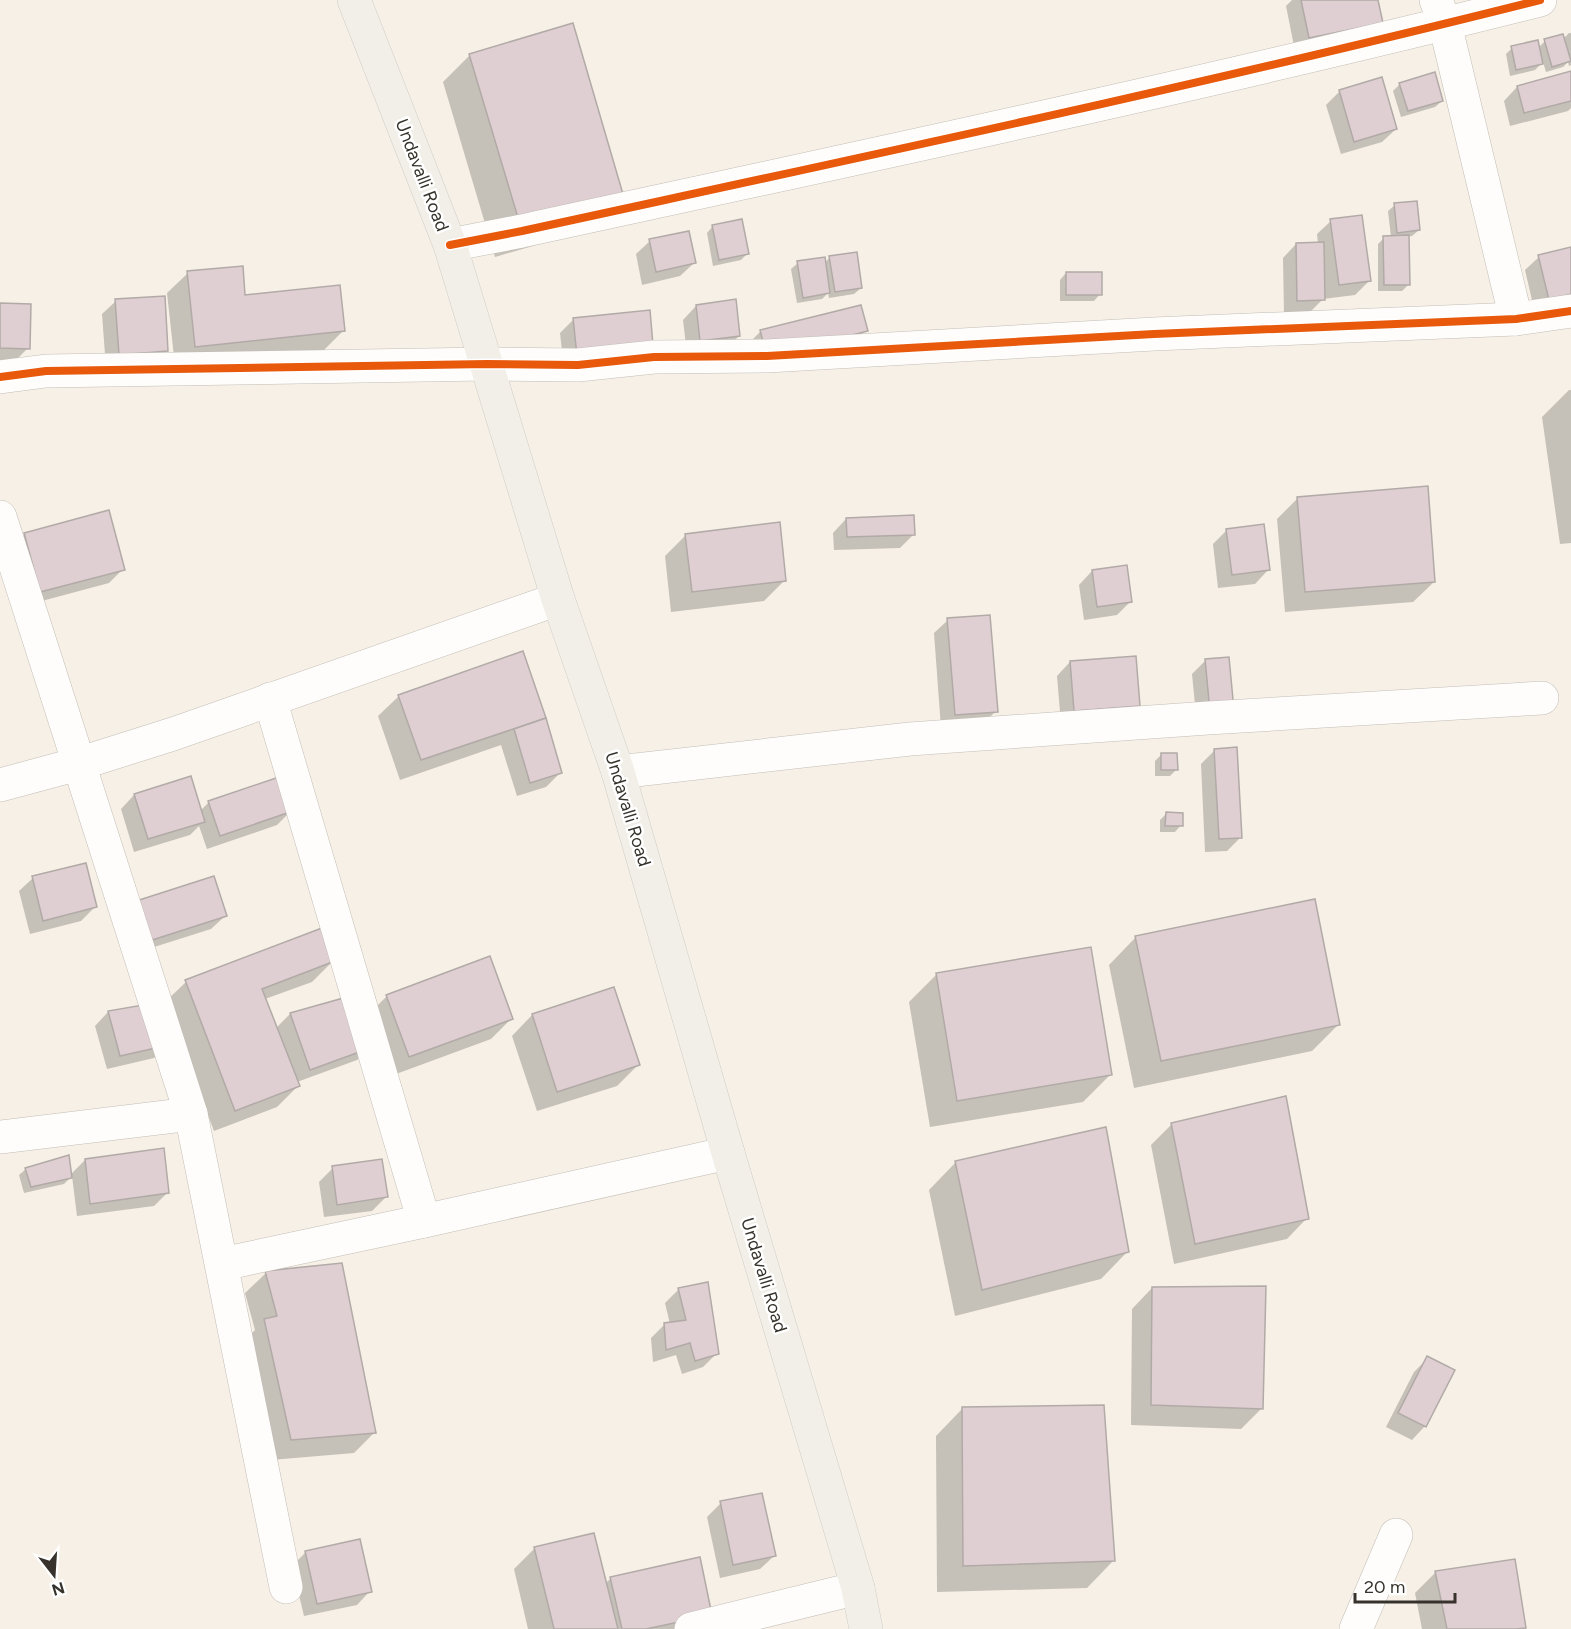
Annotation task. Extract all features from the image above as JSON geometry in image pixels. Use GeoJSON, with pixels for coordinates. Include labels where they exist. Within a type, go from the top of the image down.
{"type":"FeatureCollection","features":[{"type":"Feature","properties":{"kind":"main road","name":"Undavalli Road"},"geometry":{"type":"LineString","coordinates":[[354,0],[450,245],[558,599],[618,772],[728,1153],[858,1588],[866,1629]]}},
{"type":"Feature","properties":{"kind":"street"},"geometry":{"type":"LineString","coordinates":[[450,245],[1039,118],[1441,12],[1540,0]]}},
{"type":"Feature","properties":{"kind":"street"},"geometry":{"type":"LineString","coordinates":[[1441,12],[1516,319]]}},
{"type":"Feature","properties":{"kind":"street"},"geometry":{"type":"LineString","coordinates":[[0,377],[46,370],[487,364],[578,365],[654,357],[767,356],[1154,334],[1516,319],[1571,311]]}},
{"type":"Feature","properties":{"kind":"street"},"geometry":{"type":"LineString","coordinates":[[0,518],[191,1114],[286,1587]]}},
{"type":"Feature","properties":{"kind":"street"},"geometry":{"type":"LineString","coordinates":[[0,785],[78,764],[173,734],[558,599]]}},
{"type":"Feature","properties":{"kind":"street"},"geometry":{"type":"LineString","coordinates":[[618,772],[910,739],[1542,698]]}},
{"type":"Feature","properties":{"kind":"street"},"geometry":{"type":"LineString","coordinates":[[270,699],[424,1221]]}},
{"type":"Feature","properties":{"kind":"street"},"geometry":{"type":"LineString","coordinates":[[0,1137],[191,1114]]}},
{"type":"Feature","properties":{"kind":"street"},"geometry":{"type":"LineString","coordinates":[[222,1264],[728,1153]]}},
{"type":"Feature","properties":{"kind":"street"},"geometry":{"type":"LineString","coordinates":[[1356,1629],[1396,1535]]}},
{"type":"Feature","properties":{"kind":"street"},"geometry":{"type":"LineString","coordinates":[[691,1629],[858,1588]]}},
{"type":"Feature","properties":{"kind":"building"},"geometry":{"type":"Polygon","coordinates":[[[1301,0],[1378,0],[1383,23],[1309,38],[1301,0]]]}},
{"type":"Feature","properties":{"kind":"building"},"geometry":{"type":"Polygon","coordinates":[[[573,23],[625,201],[522,231],[469,54],[573,23]]]}},
{"type":"Feature","properties":{"kind":"building"},"geometry":{"type":"Polygon","coordinates":[[[1563,34],[1571,61],[1552,67],[1544,39],[1563,34]]]}},
{"type":"Feature","properties":{"kind":"building"},"geometry":{"type":"Polygon","coordinates":[[[1538,40],[1543,64],[1516,70],[1511,46],[1538,40]]]}},
{"type":"Feature","properties":{"kind":"building"},"geometry":{"type":"Polygon","coordinates":[[[1571,71],[1571,101],[1524,113],[1517,86],[1571,71]]]}},
{"type":"Feature","properties":{"kind":"building"},"geometry":{"type":"Polygon","coordinates":[[[1435,72],[1443,101],[1408,111],[1399,83],[1435,72]]]}},
{"type":"Feature","properties":{"kind":"building"},"geometry":{"type":"Polygon","coordinates":[[[1382,77],[1397,129],[1354,142],[1339,90],[1382,77]]]}},
{"type":"Feature","properties":{"kind":"building"},"geometry":{"type":"Polygon","coordinates":[[[1417,201],[1420,230],[1397,233],[1394,203],[1417,201]]]}},
{"type":"Feature","properties":{"kind":"building"},"geometry":{"type":"Polygon","coordinates":[[[1362,215],[1371,281],[1339,285],[1330,219],[1362,215]]]}},
{"type":"Feature","properties":{"kind":"building"},"geometry":{"type":"Polygon","coordinates":[[[742,219],[749,254],[719,260],[712,225],[742,219]]]}},
{"type":"Feature","properties":{"kind":"building"},"geometry":{"type":"Polygon","coordinates":[[[689,231],[696,263],[656,272],[649,239],[689,231]]]}},
{"type":"Feature","properties":{"kind":"building"},"geometry":{"type":"Polygon","coordinates":[[[1409,235],[1410,285],[1384,285],[1383,236],[1409,235]]]}},
{"type":"Feature","properties":{"kind":"building"},"geometry":{"type":"Polygon","coordinates":[[[1324,242],[1325,300],[1297,301],[1296,243],[1324,242]]]}},
{"type":"Feature","properties":{"kind":"building"},"geometry":{"type":"Polygon","coordinates":[[[1571,247],[1571,294],[1549,300],[1538,255],[1571,247]]]}},
{"type":"Feature","properties":{"kind":"building"},"geometry":{"type":"Polygon","coordinates":[[[857,252],[862,288],[835,292],[829,256],[857,252]]]}},
{"type":"Feature","properties":{"kind":"building"},"geometry":{"type":"Polygon","coordinates":[[[825,257],[830,293],[803,298],[797,261],[825,257]]]}},
{"type":"Feature","properties":{"kind":"building"},"geometry":{"type":"Polygon","coordinates":[[[243,266],[245,295],[340,285],[345,331],[195,347],[187,271],[243,266]]]}},
{"type":"Feature","properties":{"kind":"building"},"geometry":{"type":"Polygon","coordinates":[[[1066,272],[1102,272],[1102,295],[1066,295],[1066,272]]]}},
{"type":"Feature","properties":{"kind":"building"},"geometry":{"type":"Polygon","coordinates":[[[165,296],[168,351],[119,355],[115,299],[165,296]]]}},
{"type":"Feature","properties":{"kind":"building"},"geometry":{"type":"Polygon","coordinates":[[[736,299],[740,336],[700,341],[696,305],[736,299]]]}},
{"type":"Feature","properties":{"kind":"building"},"geometry":{"type":"Polygon","coordinates":[[[0,303],[31,304],[30,349],[0,348],[0,303]]]}},
{"type":"Feature","properties":{"kind":"building"},"geometry":{"type":"Polygon","coordinates":[[[861,305],[868,331],[767,356],[760,330],[861,305]]]}},
{"type":"Feature","properties":{"kind":"building"},"geometry":{"type":"Polygon","coordinates":[[[650,310],[654,357],[578,365],[573,318],[650,310]]]}},
{"type":"Feature","properties":{"kind":"building"},"geometry":{"type":"Polygon","coordinates":[[[1428,486],[1435,582],[1305,592],[1297,497],[1428,486]]]}},
{"type":"Feature","properties":{"kind":"building"},"geometry":{"type":"Polygon","coordinates":[[[109,510],[125,570],[40,592],[24,533],[109,510]]]}},
{"type":"Feature","properties":{"kind":"building"},"geometry":{"type":"Polygon","coordinates":[[[914,515],[915,535],[847,537],[846,518],[914,515]]]}},
{"type":"Feature","properties":{"kind":"building"},"geometry":{"type":"Polygon","coordinates":[[[780,522],[786,581],[692,592],[685,534],[780,522]]]}},
{"type":"Feature","properties":{"kind":"building"},"geometry":{"type":"Polygon","coordinates":[[[1264,524],[1270,570],[1232,575],[1226,529],[1264,524]]]}},
{"type":"Feature","properties":{"kind":"building"},"geometry":{"type":"Polygon","coordinates":[[[1127,565],[1132,602],[1097,607],[1092,570],[1127,565]]]}},
{"type":"Feature","properties":{"kind":"building"},"geometry":{"type":"Polygon","coordinates":[[[990,615],[998,712],[955,715],[947,618],[990,615]]]}},
{"type":"Feature","properties":{"kind":"building"},"geometry":{"type":"Polygon","coordinates":[[[523,651],[546,718],[421,760],[398,695],[523,651]]]}},
{"type":"Feature","properties":{"kind":"building"},"geometry":{"type":"Polygon","coordinates":[[[1136,656],[1140,706],[1074,711],[1070,661],[1136,656]]]}},
{"type":"Feature","properties":{"kind":"building"},"geometry":{"type":"Polygon","coordinates":[[[1229,657],[1234,710],[1210,712],[1205,659],[1229,657]]]}},
{"type":"Feature","properties":{"kind":"building"},"geometry":{"type":"Polygon","coordinates":[[[546,718],[562,773],[530,783],[514,729],[546,718]]]}},
{"type":"Feature","properties":{"kind":"building"},"geometry":{"type":"Polygon","coordinates":[[[1237,747],[1242,838],[1219,839],[1214,749],[1237,747]]]}},
{"type":"Feature","properties":{"kind":"building"},"geometry":{"type":"Polygon","coordinates":[[[1161,753],[1177,753],[1178,770],[1161,770],[1161,753]]]}},
{"type":"Feature","properties":{"kind":"building"},"geometry":{"type":"Polygon","coordinates":[[[191,776],[205,822],[148,839],[134,794],[191,776]]]}},
{"type":"Feature","properties":{"kind":"building"},"geometry":{"type":"Polygon","coordinates":[[[282,776],[293,811],[220,836],[208,801],[282,776]]]}},
{"type":"Feature","properties":{"kind":"building"},"geometry":{"type":"Polygon","coordinates":[[[1166,812],[1183,813],[1183,826],[1165,826],[1166,812]]]}},
{"type":"Feature","properties":{"kind":"building"},"geometry":{"type":"Polygon","coordinates":[[[86,863],[97,907],[43,921],[32,876],[86,863]]]}},
{"type":"Feature","properties":{"kind":"building"},"geometry":{"type":"Polygon","coordinates":[[[214,876],[227,916],[146,942],[133,902],[214,876]]]}},
{"type":"Feature","properties":{"kind":"building"},"geometry":{"type":"Polygon","coordinates":[[[1315,899],[1340,1025],[1161,1061],[1135,936],[1315,899]]]}},
{"type":"Feature","properties":{"kind":"building"},"geometry":{"type":"Polygon","coordinates":[[[322,928],[335,961],[262,989],[300,1086],[235,1111],[185,980],[322,928]]]}},
{"type":"Feature","properties":{"kind":"building"},"geometry":{"type":"Polygon","coordinates":[[[1091,947],[1112,1075],[957,1101],[936,973],[1091,947]]]}},
{"type":"Feature","properties":{"kind":"building"},"geometry":{"type":"Polygon","coordinates":[[[490,956],[513,1019],[409,1057],[386,995],[490,956]]]}},
{"type":"Feature","properties":{"kind":"building"},"geometry":{"type":"Polygon","coordinates":[[[614,987],[640,1065],[557,1092],[532,1014],[614,987]]]}},
{"type":"Feature","properties":{"kind":"building"},"geometry":{"type":"Polygon","coordinates":[[[347,997],[373,1047],[310,1070],[290,1013],[347,997]]]}},
{"type":"Feature","properties":{"kind":"building"},"geometry":{"type":"Polygon","coordinates":[[[143,1005],[169,1045],[120,1056],[108,1011],[143,1005]]]}},
{"type":"Feature","properties":{"kind":"building"},"geometry":{"type":"Polygon","coordinates":[[[1286,1096],[1309,1219],[1195,1244],[1171,1123],[1286,1096]]]}},
{"type":"Feature","properties":{"kind":"building"},"geometry":{"type":"Polygon","coordinates":[[[1106,1127],[1129,1252],[982,1290],[955,1161],[1106,1127]]]}},
{"type":"Feature","properties":{"kind":"building"},"geometry":{"type":"Polygon","coordinates":[[[164,1148],[169,1193],[90,1204],[85,1159],[164,1148]]]}},
{"type":"Feature","properties":{"kind":"building"},"geometry":{"type":"Polygon","coordinates":[[[69,1155],[72,1178],[31,1187],[25,1168],[69,1155]]]}},
{"type":"Feature","properties":{"kind":"building"},"geometry":{"type":"Polygon","coordinates":[[[382,1159],[388,1197],[337,1205],[332,1166],[382,1159]]]}},
{"type":"Feature","properties":{"kind":"building"},"geometry":{"type":"Polygon","coordinates":[[[342,1263],[376,1433],[291,1440],[264,1319],[277,1316],[265,1271],[342,1263]]]}},
{"type":"Feature","properties":{"kind":"building"},"geometry":{"type":"Polygon","coordinates":[[[708,1282],[719,1354],[695,1361],[690,1343],[666,1350],[664,1323],[686,1320],[678,1288],[708,1282]]]}},
{"type":"Feature","properties":{"kind":"building"},"geometry":{"type":"Polygon","coordinates":[[[1266,1286],[1263,1409],[1151,1405],[1152,1287],[1266,1286]]]}},
{"type":"Feature","properties":{"kind":"building"},"geometry":{"type":"Polygon","coordinates":[[[1427,1356],[1455,1370],[1426,1427],[1398,1413],[1427,1356]]]}},
{"type":"Feature","properties":{"kind":"building"},"geometry":{"type":"Polygon","coordinates":[[[1104,1405],[1115,1561],[963,1566],[962,1407],[1104,1405]]]}},
{"type":"Feature","properties":{"kind":"building"},"geometry":{"type":"Polygon","coordinates":[[[762,1493],[776,1556],[733,1565],[720,1501],[762,1493]]]}},
{"type":"Feature","properties":{"kind":"building"},"geometry":{"type":"Polygon","coordinates":[[[594,1533],[618,1629],[554,1629],[534,1547],[594,1533]]]}},
{"type":"Feature","properties":{"kind":"building"},"geometry":{"type":"Polygon","coordinates":[[[360,1539],[372,1592],[317,1604],[305,1551],[360,1539]]]}},
{"type":"Feature","properties":{"kind":"building"},"geometry":{"type":"Polygon","coordinates":[[[700,1557],[712,1615],[646,1629],[622,1629],[610,1577],[700,1557]]]}},
{"type":"Feature","properties":{"kind":"building"},"geometry":{"type":"Polygon","coordinates":[[[1515,1559],[1526,1628],[1447,1629],[1435,1571],[1515,1559]]]}},
{"type":"Feature","properties":{"kind":"cycle path"},"geometry":{"type":"LineString","coordinates":[[450,245],[1032,120],[1287,62],[1540,0]]}},
{"type":"Feature","properties":{"kind":"cycle path"},"geometry":{"type":"LineString","coordinates":[[0,377],[46,371],[487,364],[578,365],[654,357],[767,356],[1154,334],[1516,319],[1571,311]]}}]}
